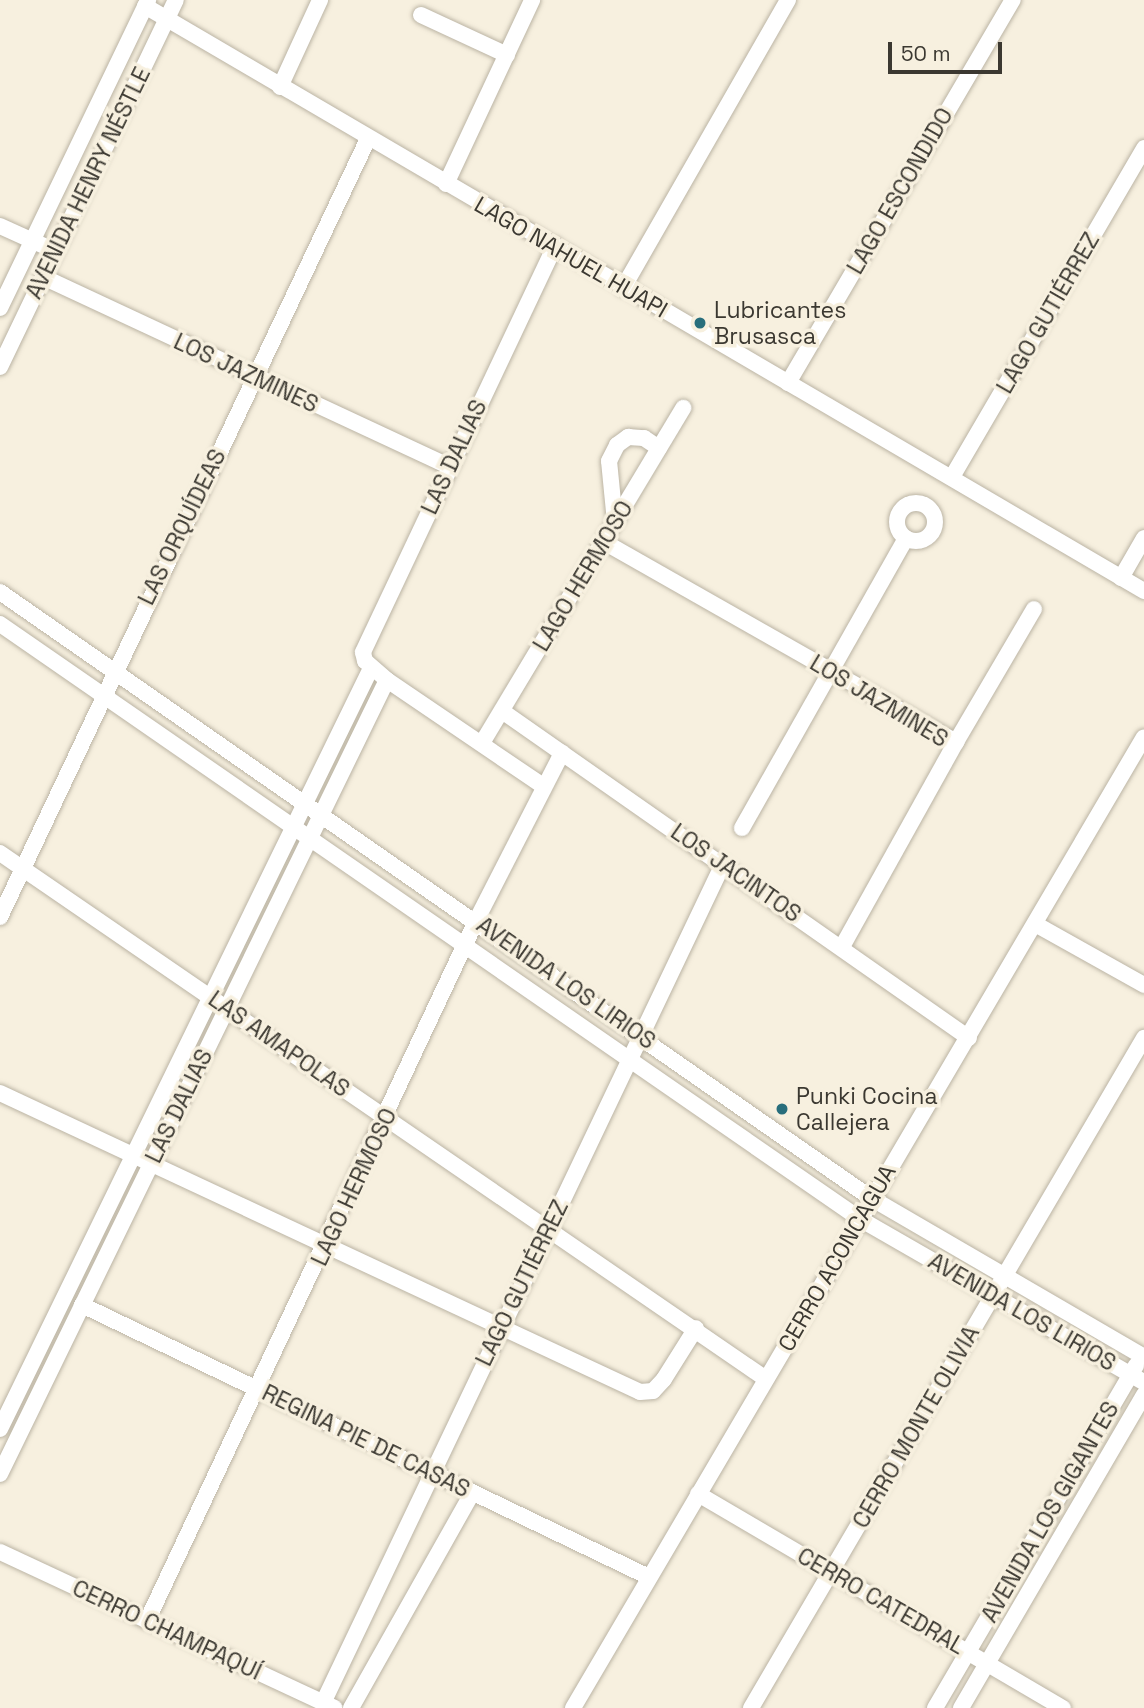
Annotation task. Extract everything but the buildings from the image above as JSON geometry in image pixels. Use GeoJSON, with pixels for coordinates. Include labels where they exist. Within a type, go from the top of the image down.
{"type":"FeatureCollection","features":[{"type":"Feature","properties":{"kind":"street","name":"AVENIDA HENRY NÉSTLE"},"geometry":{"type":"LineString","coordinates":[[0,367],[176,0]]}},
{"type":"Feature","properties":{"kind":"street"},"geometry":{"type":"LineString","coordinates":[[280,87],[320,0]]}},
{"type":"Feature","properties":{"kind":"street"},"geometry":{"type":"LineString","coordinates":[[446,184],[532,0]]}},
{"type":"Feature","properties":{"kind":"street"},"geometry":{"type":"LineString","coordinates":[[623,288],[788,0]]}},
{"type":"Feature","properties":{"kind":"street","name":"LAGO ESCONDIDO"},"geometry":{"type":"LineString","coordinates":[[788,383],[1013,0]]}},
{"type":"Feature","properties":{"kind":"street","name":"AVENIDA HENRY NÉSTLE"},"geometry":{"type":"LineString","coordinates":[[0,308],[147,3]]}},
{"type":"Feature","properties":{"kind":"street","name":"LAGO NAHUEL HUAPI"},"geometry":{"type":"LineString","coordinates":[[147,3],[167,18],[368,139],[555,245],[623,288],[1144,591]]}},
{"type":"Feature","properties":{"kind":"street"},"geometry":{"type":"LineString","coordinates":[[421,15],[507,55]]}},
{"type":"Feature","properties":{"kind":"street","name":"LAS ORQUÍDEAS"},"geometry":{"type":"LineString","coordinates":[[0,917],[113,672],[368,139]]}},
{"type":"Feature","properties":{"kind":"street","name":"LAGO GUTIÉRREZ"},"geometry":{"type":"LineString","coordinates":[[952,477],[1144,148]]}},
{"type":"Feature","properties":{"kind":"street"},"geometry":{"type":"LineString","coordinates":[[0,226],[55,251]]}},
{"type":"Feature","properties":{"kind":"street","name":"LAS DALIAS"},"geometry":{"type":"LineString","coordinates":[[0,1429],[371,668],[363,652],[555,245]]}},
{"type":"Feature","properties":{"kind":"street","name":"LOS JAZMINES"},"geometry":{"type":"LineString","coordinates":[[43,276],[254,378],[450,467]]}},
{"type":"Feature","properties":{"kind":"street","name":"LAGO HERMOSO"},"geometry":{"type":"LineString","coordinates":[[482,743],[683,408]]}},
{"type":"Feature","properties":{"kind":"street"},"geometry":{"type":"LineString","coordinates":[[615,522],[609,461],[617,445],[628,437],[644,438],[659,448]]}},
{"type":"Feature","properties":{"kind":"street"},"geometry":{"type":"LineString","coordinates":[[742,828],[906,538]]}},
{"type":"Feature","properties":{"kind":"street"},"geometry":{"type":"LineString","coordinates":[[1121,578],[1144,538]]}},
{"type":"Feature","properties":{"kind":"street","name":"LOS JAZMINES"},"geometry":{"type":"LineString","coordinates":[[604,542],[956,742],[842,947]]}},
{"type":"Feature","properties":{"kind":"street","name":"AVENIDA LOS LIRIOS"},"geometry":{"type":"LineString","coordinates":[[0,592],[304,806],[641,1034],[871,1198],[1143,1355]]}},
{"type":"Feature","properties":{"kind":"street"},"geometry":{"type":"LineString","coordinates":[[956,742],[1034,609]]}},
{"type":"Feature","properties":{"kind":"street","name":"AVENIDA LOS LIRIOS"},"geometry":{"type":"LineString","coordinates":[[0,624],[466,949],[630,1057],[859,1219],[1137,1378]]}},
{"type":"Feature","properties":{"kind":"street"},"geometry":{"type":"LineString","coordinates":[[371,668],[543,786]]}},
{"type":"Feature","properties":{"kind":"street","name":"LAS DALIAS"},"geometry":{"type":"LineString","coordinates":[[0,1474],[387,680]]}},
{"type":"Feature","properties":{"kind":"street","name":"LOS JACINTOS"},"geometry":{"type":"LineString","coordinates":[[502,711],[969,1038]]}},
{"type":"Feature","properties":{"kind":"street","name":"CERRO ACONCAGUA"},"geometry":{"type":"LineString","coordinates":[[573,1708],[1144,737]]}},
{"type":"Feature","properties":{"kind":"street","name":"LAGO HERMOSO"},"geometry":{"type":"LineString","coordinates":[[146,1621],[327,1245],[466,949],[476,921],[562,753]]}},
{"type":"Feature","properties":{"kind":"street","name":"LAS AMAPOLAS"},"geometry":{"type":"LineString","coordinates":[[0,853],[547,1229],[696,1328],[766,1379]]}},
{"type":"Feature","properties":{"kind":"street","name":"LAGO GUTIÉRREZ"},"geometry":{"type":"LineString","coordinates":[[328,1706],[431,1473],[723,864]]}},
{"type":"Feature","properties":{"kind":"street"},"geometry":{"type":"LineString","coordinates":[[1035,924],[1144,985]]}},
{"type":"Feature","properties":{"kind":"street","name":"CERRO MONTE OLIVIA"},"geometry":{"type":"LineString","coordinates":[[751,1708],[1144,1038]]}},
{"type":"Feature","properties":{"kind":"street"},"geometry":{"type":"LineString","coordinates":[[0,1093],[640,1392],[653,1391],[664,1379],[696,1328]]}},
{"type":"Feature","properties":{"kind":"street","name":"REGINA PIE DE CASAS"},"geometry":{"type":"LineString","coordinates":[[82,1305],[649,1577]]}},
{"type":"Feature","properties":{"kind":"street","name":"AVENIDA LOS GIGANTES"},"geometry":{"type":"LineString","coordinates":[[935,1708],[1137,1378],[1143,1355]]}},
{"type":"Feature","properties":{"kind":"street","name":"AVENIDA LOS GIGANTES"},"geometry":{"type":"LineString","coordinates":[[961,1708],[1144,1395]]}},
{"type":"Feature","properties":{"kind":"street"},"geometry":{"type":"LineString","coordinates":[[351,1708],[472,1493]]}},
{"type":"Feature","properties":{"kind":"street","name":"CERRO CATEDRAL"},"geometry":{"type":"LineString","coordinates":[[698,1494],[1063,1708]]}},
{"type":"Feature","properties":{"kind":"street","name":"CERRO CHAMPAQUÍ"},"geometry":{"type":"LineString","coordinates":[[0,1552],[328,1706]]}},
{"type":"Feature","properties":{"kind":"place","name":"Lubricantes Brusasca"},"geometry":{"type":"Point","coordinates":[700,323]}},
{"type":"Feature","properties":{"kind":"place","name":"Punki Cocina Callejera"},"geometry":{"type":"Point","coordinates":[782,1109]}}]}
